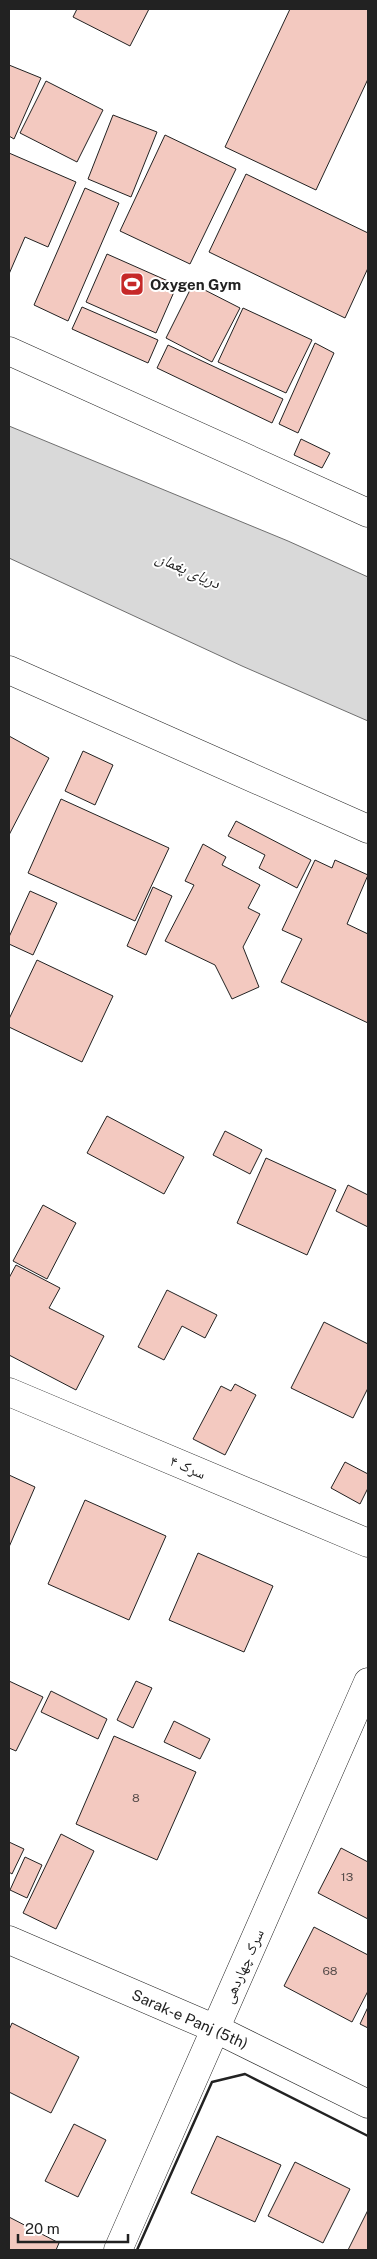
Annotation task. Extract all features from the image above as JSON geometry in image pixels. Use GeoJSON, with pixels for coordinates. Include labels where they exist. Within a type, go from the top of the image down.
{"type":"FeatureCollection","features":[{"type":"Feature","properties":{"kind":"street"},"geometry":{"type":"LineString","coordinates":[[9,351],[368,513]]}},
{"type":"Feature","properties":{"kind":"street"},"geometry":{"type":"LineString","coordinates":[[9,670],[368,830]]}},
{"type":"Feature","properties":{"kind":"street","name":"سرک ۴"},"geometry":{"type":"LineString","coordinates":[[9,1392],[368,1543]]}},
{"type":"Feature","properties":{"kind":"street","name":"سرک چهاردهی"},"geometry":{"type":"LineString","coordinates":[[118,2250],[368,1682]]}},
{"type":"Feature","properties":{"kind":"street","name":"Sarak-e Panj (5th)"},"geometry":{"type":"LineString","coordinates":[[9,1940],[216,2029],[368,2104]]}},
{"type":"Feature","properties":{"kind":"water","name":"دریای پغمان"},"geometry":{"type":"Polygon","coordinates":[[[9,426],[288,541],[368,577],[368,721],[242,666],[9,558],[9,426]]]}},
{"type":"Feature","properties":{"kind":"building"},"geometry":{"type":"Polygon","coordinates":[[[77,9],[149,9],[130,46],[73,17],[77,9]]]}},
{"type":"Feature","properties":{"kind":"building"},"geometry":{"type":"Polygon","coordinates":[[[290,9],[368,9],[368,79],[316,190],[225,147],[290,9]]]}},
{"type":"Feature","properties":{"kind":"building"},"geometry":{"type":"Polygon","coordinates":[[[9,65],[41,78],[14,139],[9,136],[9,65]]]}},
{"type":"Feature","properties":{"kind":"building"},"geometry":{"type":"Polygon","coordinates":[[[46,81],[103,110],[77,162],[20,133],[46,81]]]}},
{"type":"Feature","properties":{"kind":"building"},"geometry":{"type":"Polygon","coordinates":[[[113,115],[157,132],[131,197],[88,179],[113,115]]]}},
{"type":"Feature","properties":{"kind":"building"},"geometry":{"type":"Polygon","coordinates":[[[165,135],[236,169],[190,264],[120,231],[165,135]]]}},
{"type":"Feature","properties":{"kind":"building"},"geometry":{"type":"Polygon","coordinates":[[[9,153],[76,182],[48,247],[25,237],[9,274],[9,153]]]}},
{"type":"Feature","properties":{"kind":"building"},"geometry":{"type":"Polygon","coordinates":[[[246,174],[368,233],[368,268],[345,318],[209,252],[246,174]]]}},
{"type":"Feature","properties":{"kind":"building"},"geometry":{"type":"Polygon","coordinates":[[[85,188],[119,203],[68,321],[34,305],[85,188]]]}},
{"type":"Feature","properties":{"kind":"building"},"geometry":{"type":"Polygon","coordinates":[[[107,254],[177,285],[156,333],[86,302],[107,254]]]}},
{"type":"Feature","properties":{"kind":"building"},"geometry":{"type":"Polygon","coordinates":[[[193,284],[240,308],[212,362],[166,338],[193,284]]]}},
{"type":"Feature","properties":{"kind":"building"},"geometry":{"type":"Polygon","coordinates":[[[82,307],[158,340],[148,363],[72,329],[82,307]]]}},
{"type":"Feature","properties":{"kind":"building"},"geometry":{"type":"Polygon","coordinates":[[[243,308],[312,340],[286,393],[218,362],[243,308]]]}},
{"type":"Feature","properties":{"kind":"building"},"geometry":{"type":"Polygon","coordinates":[[[315,343],[334,353],[298,433],[279,424],[315,343]]]}},
{"type":"Feature","properties":{"kind":"building"},"geometry":{"type":"Polygon","coordinates":[[[168,345],[283,399],[272,423],[157,368],[168,345]]]}},
{"type":"Feature","properties":{"kind":"building"},"geometry":{"type":"Polygon","coordinates":[[[301,439],[330,453],[322,468],[294,455],[301,439]]]}},
{"type":"Feature","properties":{"kind":"building"},"geometry":{"type":"Polygon","coordinates":[[[9,736],[49,758],[9,835],[9,736]]]}},
{"type":"Feature","properties":{"kind":"building"},"geometry":{"type":"Polygon","coordinates":[[[83,751],[113,765],[95,805],[65,791],[83,751]]]}},
{"type":"Feature","properties":{"kind":"building"},"geometry":{"type":"Polygon","coordinates":[[[61,799],[169,848],[135,921],[28,873],[61,799]]]}},
{"type":"Feature","properties":{"kind":"building"},"geometry":{"type":"Polygon","coordinates":[[[236,821],[311,860],[297,888],[259,868],[265,855],[228,836],[236,821]]]}},
{"type":"Feature","properties":{"kind":"building"},"geometry":{"type":"Polygon","coordinates":[[[203,844],[226,857],[222,865],[260,885],[248,908],[260,914],[243,947],[259,987],[232,999],[215,965],[165,941],[194,885],[185,881],[203,844]]]}},
{"type":"Feature","properties":{"kind":"building"},"geometry":{"type":"Polygon","coordinates":[[[315,860],[332,868],[335,860],[368,875],[347,924],[368,934],[368,1023],[281,982],[302,939],[282,930],[315,860]]]}},
{"type":"Feature","properties":{"kind":"building"},"geometry":{"type":"Polygon","coordinates":[[[153,887],[172,896],[146,955],[127,946],[153,887]]]}},
{"type":"Feature","properties":{"kind":"building"},"geometry":{"type":"Polygon","coordinates":[[[30,891],[57,903],[33,955],[9,944],[9,937],[30,891]]]}},
{"type":"Feature","properties":{"kind":"building"},"geometry":{"type":"Polygon","coordinates":[[[37,960],[113,996],[82,1062],[9,1027],[9,1019],[37,960]]]}},
{"type":"Feature","properties":{"kind":"building"},"geometry":{"type":"Polygon","coordinates":[[[107,1116],[184,1157],[164,1194],[87,1153],[107,1116]]]}},
{"type":"Feature","properties":{"kind":"building"},"geometry":{"type":"Polygon","coordinates":[[[225,1131],[262,1150],[250,1174],[213,1155],[225,1131]]]}},
{"type":"Feature","properties":{"kind":"building"},"geometry":{"type":"Polygon","coordinates":[[[266,1158],[336,1190],[307,1255],[237,1223],[266,1158]]]}},
{"type":"Feature","properties":{"kind":"building"},"geometry":{"type":"Polygon","coordinates":[[[348,1185],[368,1195],[368,1227],[336,1211],[348,1185]]]}},
{"type":"Feature","properties":{"kind":"building"},"geometry":{"type":"Polygon","coordinates":[[[43,1205],[76,1223],[47,1279],[13,1261],[43,1205]]]}},
{"type":"Feature","properties":{"kind":"building"},"geometry":{"type":"Polygon","coordinates":[[[16,1265],[60,1288],[49,1308],[104,1336],[76,1390],[9,1355],[9,1278],[16,1265]]]}},
{"type":"Feature","properties":{"kind":"building"},"geometry":{"type":"Polygon","coordinates":[[[167,1290],[217,1315],[205,1338],[182,1326],[164,1360],[138,1347],[167,1290]]]}},
{"type":"Feature","properties":{"kind":"building"},"geometry":{"type":"Polygon","coordinates":[[[324,1322],[368,1344],[368,1388],[353,1418],[291,1388],[324,1322]]]}},
{"type":"Feature","properties":{"kind":"building"},"geometry":{"type":"Polygon","coordinates":[[[235,1384],[256,1395],[225,1455],[193,1439],[221,1386],[231,1391],[235,1384]]]}},
{"type":"Feature","properties":{"kind":"building"},"geometry":{"type":"Polygon","coordinates":[[[345,1462],[368,1474],[368,1488],[360,1504],[331,1488],[345,1462]]]}},
{"type":"Feature","properties":{"kind":"building"},"geometry":{"type":"Polygon","coordinates":[[[9,1475],[35,1487],[9,1547],[9,1475]]]}},
{"type":"Feature","properties":{"kind":"building"},"geometry":{"type":"Polygon","coordinates":[[[85,1500],[166,1536],[129,1620],[48,1584],[85,1500]]]}},
{"type":"Feature","properties":{"kind":"building"},"geometry":{"type":"Polygon","coordinates":[[[198,1553],[273,1586],[244,1652],[169,1620],[198,1553]]]}},
{"type":"Feature","properties":{"kind":"building"},"geometry":{"type":"Polygon","coordinates":[[[9,1681],[43,1697],[16,1751],[9,1748],[9,1681]]]}},
{"type":"Feature","properties":{"kind":"building"},"geometry":{"type":"Polygon","coordinates":[[[136,1681],[152,1688],[133,1728],[117,1720],[136,1681]]]}},
{"type":"Feature","properties":{"kind":"building"},"geometry":{"type":"Polygon","coordinates":[[[51,1691],[107,1719],[98,1739],[41,1712],[51,1691]]]}},
{"type":"Feature","properties":{"kind":"building"},"geometry":{"type":"Polygon","coordinates":[[[174,1721],[210,1739],[200,1759],[164,1742],[174,1721]]]}},
{"type":"Feature","properties":{"kind":"building"},"geometry":{"type":"Polygon","coordinates":[[[114,1736],[196,1772],[157,1860],[76,1824],[114,1736]]]}},
{"type":"Feature","properties":{"kind":"building"},"geometry":{"type":"Polygon","coordinates":[[[61,1834],[94,1851],[56,1929],[23,1913],[61,1834]]]}},
{"type":"Feature","properties":{"kind":"building"},"geometry":{"type":"Polygon","coordinates":[[[9,1842],[24,1849],[12,1874],[9,1872],[9,1842]]]}},
{"type":"Feature","properties":{"kind":"building"},"geometry":{"type":"Polygon","coordinates":[[[341,1848],[368,1862],[368,1919],[318,1893],[341,1848]]]}},
{"type":"Feature","properties":{"kind":"building"},"geometry":{"type":"Polygon","coordinates":[[[25,1857],[42,1865],[27,1898],[10,1890],[25,1857]]]}},
{"type":"Feature","properties":{"kind":"building"},"geometry":{"type":"Polygon","coordinates":[[[314,1927],[368,1955],[368,1991],[352,2022],[284,1986],[314,1927]]]}},
{"type":"Feature","properties":{"kind":"building"},"geometry":{"type":"Polygon","coordinates":[[[368,2007],[368,2028],[360,2024],[368,2007]]]}},
{"type":"Feature","properties":{"kind":"building"},"geometry":{"type":"Polygon","coordinates":[[[12,2023],[79,2057],[51,2113],[9,2092],[9,2030],[12,2023]]]}},
{"type":"Feature","properties":{"kind":"building"},"geometry":{"type":"Polygon","coordinates":[[[74,2124],[106,2140],[78,2197],[45,2181],[74,2124]]]}},
{"type":"Feature","properties":{"kind":"building"},"geometry":{"type":"Polygon","coordinates":[[[217,2136],[281,2165],[255,2222],[191,2193],[217,2136]]]}},
{"type":"Feature","properties":{"kind":"building"},"geometry":{"type":"Polygon","coordinates":[[[295,2162],[350,2189],[323,2243],[268,2216],[295,2162]]]}},
{"type":"Feature","properties":{"kind":"building"},"geometry":{"type":"Polygon","coordinates":[[[368,2210],[368,2250],[348,2250],[368,2210]]]}},
{"type":"Feature","properties":{"kind":"building"},"geometry":{"type":"Polygon","coordinates":[[[9,2217],[59,2243],[56,2250],[9,2250],[9,2217]]]}},
{"type":"Feature","properties":{"kind":"wall"},"geometry":{"type":"LineString","coordinates":[[137,2250],[212,2082],[245,2074],[368,2136]]}},
{"type":"Feature","properties":{"kind":"place","name":"Oxygen Gym"},"geometry":{"type":"Point","coordinates":[132,284]}}]}
